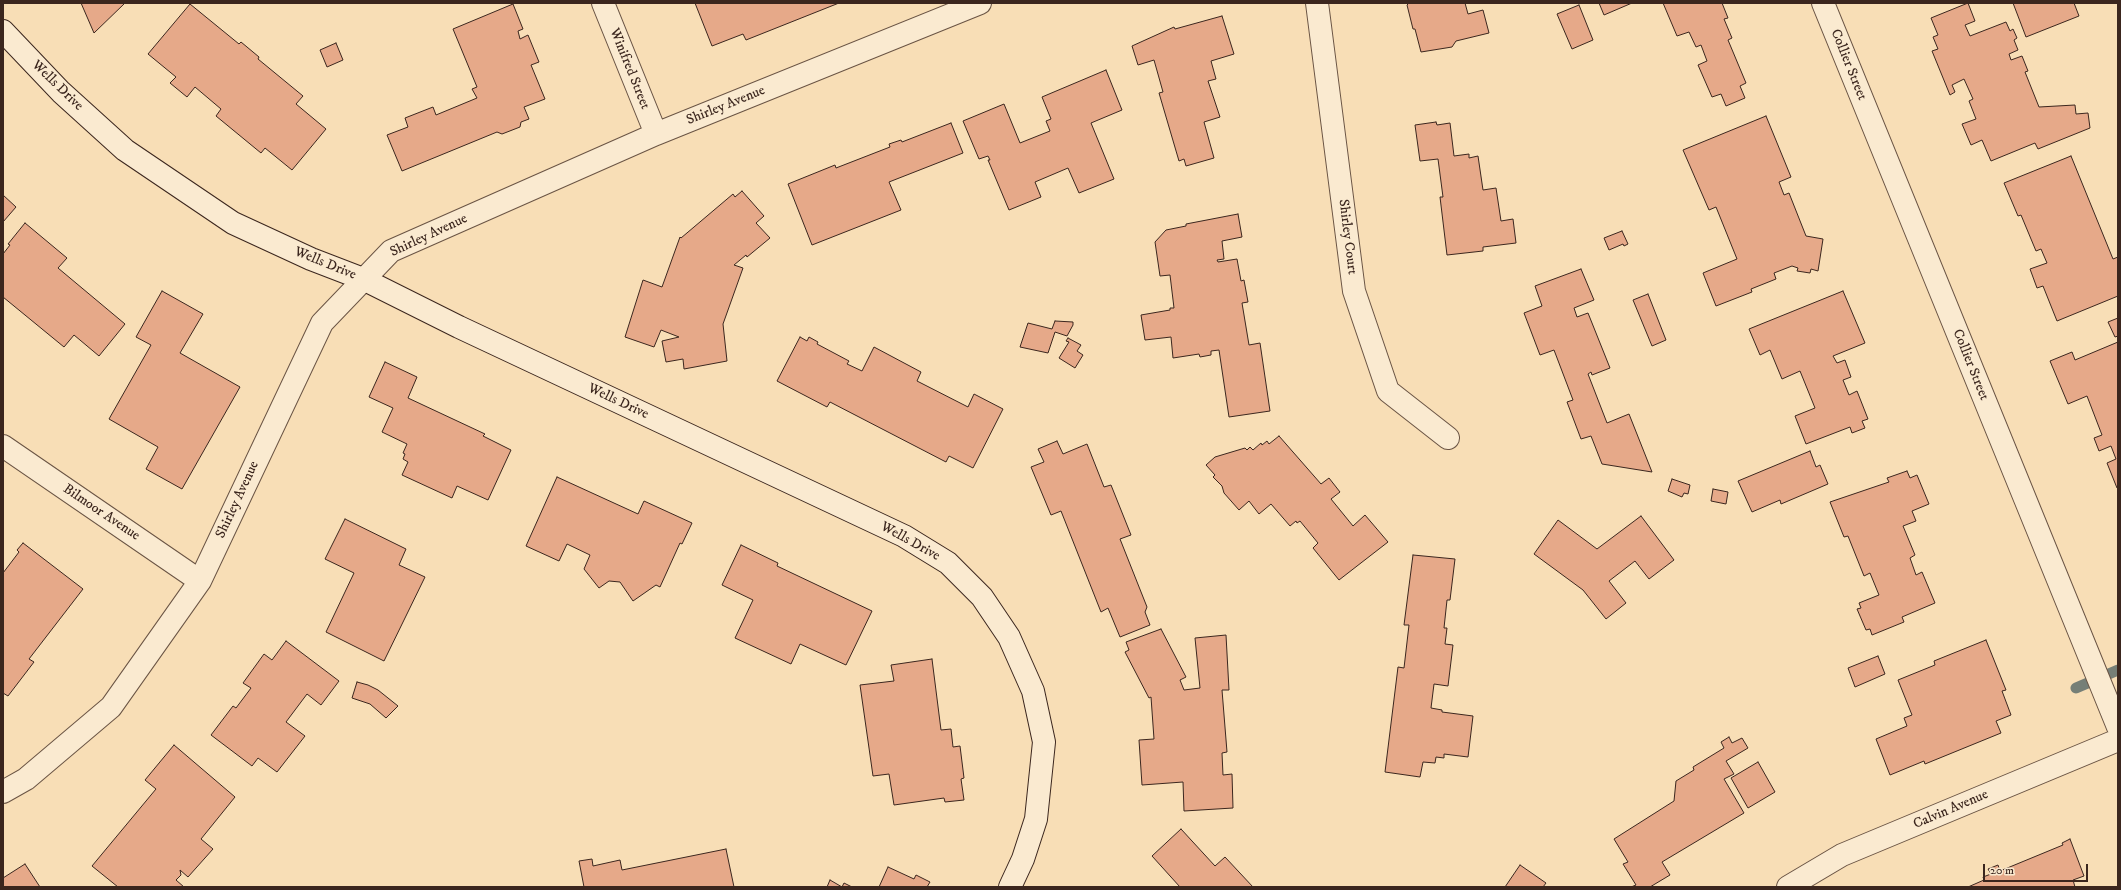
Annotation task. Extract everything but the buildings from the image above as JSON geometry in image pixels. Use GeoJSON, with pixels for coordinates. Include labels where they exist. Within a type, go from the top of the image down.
{"type":"FeatureCollection","features":[{"type":"Feature","properties":{"kind":"street","name":"Winifred Street"},"geometry":{"type":"LineString","coordinates":[[603,3],[656,134]]}},
{"type":"Feature","properties":{"kind":"street","name":"Shirley Avenue"},"geometry":{"type":"LineString","coordinates":[[3,792],[26,779],[112,707],[200,581],[322,323],[391,251],[656,134],[980,3]]}},
{"type":"Feature","properties":{"kind":"street","name":"Shirley Court"},"geometry":{"type":"LineString","coordinates":[[1317,3],[1354,291],[1388,392],[1448,438]]}},
{"type":"Feature","properties":{"kind":"street","name":"Collier Street"},"geometry":{"type":"LineString","coordinates":[[1822,3],[2118,727]]}},
{"type":"Feature","properties":{"kind":"street","name":"Wells Drive"},"geometry":{"type":"LineString","coordinates":[[3,31],[61,92],[125,150],[233,223],[311,259],[363,279],[459,327],[904,536],[948,563],[982,597],[1009,636],[1033,691],[1044,742],[1036,819],[1023,859],[1010,887]]}},
{"type":"Feature","properties":{"kind":"street","name":"Bilmoor Avenue"},"geometry":{"type":"LineString","coordinates":[[3,446],[200,581]]}},
{"type":"Feature","properties":{"kind":"street","name":"Calvin Avenue"},"geometry":{"type":"LineString","coordinates":[[1788,887],[1842,855],[2118,740]]}},
{"type":"Feature","properties":{"kind":"waterway"},"geometry":{"type":"LineString","coordinates":[[2076,688],[2118,670]]}}]}
